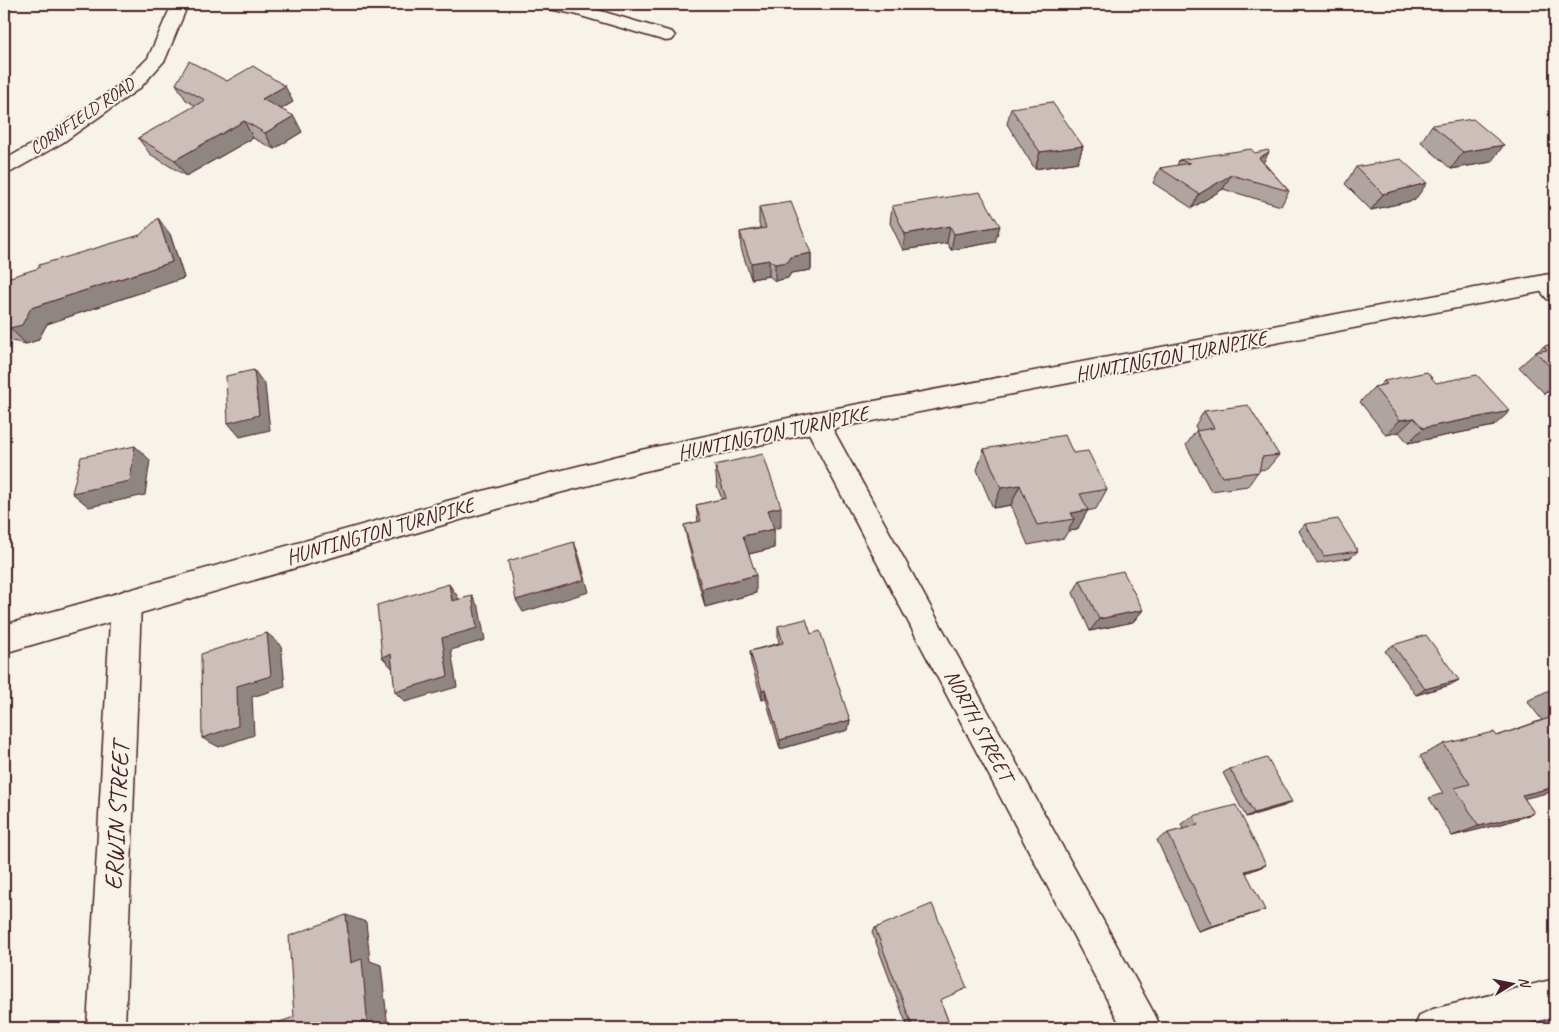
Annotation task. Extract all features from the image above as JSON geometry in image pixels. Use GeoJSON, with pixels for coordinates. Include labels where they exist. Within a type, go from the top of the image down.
{"type":"FeatureCollection","features":[{"type":"Feature","properties":{"kind":"street","name":"CORNFIELD ROAD"},"geometry":{"type":"LineString","coordinates":[[4,168],[55,138],[133,84],[156,60],[180,4]]}},
{"type":"Feature","properties":{"kind":"street"},"geometry":{"type":"LineString","coordinates":[[550,4],[666,36]]}},
{"type":"Feature","properties":{"kind":"street","name":"HUNTINGTON TURNPIKE"},"geometry":{"type":"LineString","coordinates":[[4,639],[508,495],[641,461],[816,422],[1552,286]]}},
{"type":"Feature","properties":{"kind":"street","name":"NORTH STREET"},"geometry":{"type":"LineString","coordinates":[[816,422],[1142,1028]]}},
{"type":"Feature","properties":{"kind":"street","name":"ERWIN STREET"},"geometry":{"type":"LineString","coordinates":[[106,1028],[126,603]]}},
{"type":"Feature","properties":{"kind":"street"},"geometry":{"type":"LineString","coordinates":[[1433,1028],[1555,998]]}},
{"type":"Feature","properties":{"kind":"building"},"geometry":{"type":"Polygon","coordinates":[[[189,61],[227,81],[253,66],[285,86],[262,99],[294,116],[265,133],[244,121],[175,160],[138,138],[205,100],[176,84],[189,61]]]}},
{"type":"Feature","properties":{"kind":"building"},"geometry":{"type":"Polygon","coordinates":[[[1052,102],[1083,146],[1040,152],[1011,108],[1052,102]]]}},
{"type":"Feature","properties":{"kind":"building"},"geometry":{"type":"Polygon","coordinates":[[[1473,119],[1504,145],[1463,152],[1432,125],[1473,119]]]}},
{"type":"Feature","properties":{"kind":"building"},"geometry":{"type":"Polygon","coordinates":[[[1251,149],[1255,153],[1268,150],[1269,152],[1259,158],[1289,191],[1231,175],[1199,194],[1160,168],[1190,163],[1179,160],[1251,149]]]}},
{"type":"Feature","properties":{"kind":"building"},"geometry":{"type":"Polygon","coordinates":[[[1401,159],[1427,183],[1383,194],[1356,167],[1401,159]]]}},
{"type":"Feature","properties":{"kind":"building"},"geometry":{"type":"Polygon","coordinates":[[[980,192],[1000,226],[954,234],[950,226],[905,234],[892,206],[980,192]]]}},
{"type":"Feature","properties":{"kind":"building"},"geometry":{"type":"Polygon","coordinates":[[[791,202],[811,253],[791,257],[788,262],[775,264],[769,260],[751,263],[740,232],[766,228],[759,207],[791,202]]]}},
{"type":"Feature","properties":{"kind":"building"},"geometry":{"type":"Polygon","coordinates":[[[158,218],[172,262],[31,308],[22,325],[10,328],[4,327],[4,279],[39,268],[39,265],[140,235],[158,218]]]}},
{"type":"Feature","properties":{"kind":"building"},"geometry":{"type":"Polygon","coordinates":[[[1555,344],[1555,372],[1536,352],[1547,350],[1544,346],[1555,344]]]}},
{"type":"Feature","properties":{"kind":"building"},"geometry":{"type":"Polygon","coordinates":[[[254,370],[259,415],[228,423],[226,376],[254,370]]]}},
{"type":"Feature","properties":{"kind":"building"},"geometry":{"type":"Polygon","coordinates":[[[1427,372],[1436,383],[1477,375],[1510,411],[1423,428],[1414,418],[1400,420],[1374,387],[1387,384],[1384,381],[1427,372]]]}},
{"type":"Feature","properties":{"kind":"building"},"geometry":{"type":"Polygon","coordinates":[[[1248,405],[1279,455],[1262,457],[1259,472],[1222,477],[1196,431],[1214,428],[1204,411],[1248,405]]]}},
{"type":"Feature","properties":{"kind":"building"},"geometry":{"type":"Polygon","coordinates":[[[1065,435],[1073,453],[1088,451],[1107,489],[1080,494],[1088,510],[1071,513],[1074,519],[1037,525],[1020,485],[1001,488],[984,449],[1065,435]]]}},
{"type":"Feature","properties":{"kind":"building"},"geometry":{"type":"Polygon","coordinates":[[[135,446],[130,481],[72,493],[81,457],[135,446]]]}},
{"type":"Feature","properties":{"kind":"building"},"geometry":{"type":"Polygon","coordinates":[[[763,454],[781,507],[768,510],[774,529],[743,536],[756,575],[702,589],[684,525],[701,521],[696,505],[726,498],[715,465],[763,454]]]}},
{"type":"Feature","properties":{"kind":"building"},"geometry":{"type":"Polygon","coordinates":[[[1338,519],[1358,551],[1324,556],[1305,524],[1338,519]]]}},
{"type":"Feature","properties":{"kind":"building"},"geometry":{"type":"Polygon","coordinates":[[[574,542],[584,580],[516,600],[508,561],[574,542]]]}},
{"type":"Feature","properties":{"kind":"building"},"geometry":{"type":"Polygon","coordinates":[[[1123,571],[1143,610],[1099,619],[1080,580],[1123,571]]]}},
{"type":"Feature","properties":{"kind":"building"},"geometry":{"type":"Polygon","coordinates":[[[449,584],[452,601],[472,596],[477,628],[442,638],[448,676],[395,692],[391,654],[382,657],[377,605],[449,584]]]}},
{"type":"Feature","properties":{"kind":"building"},"geometry":{"type":"Polygon","coordinates":[[[806,619],[811,634],[820,631],[850,720],[780,740],[765,689],[762,690],[750,651],[783,643],[778,626],[806,619]]]}},
{"type":"Feature","properties":{"kind":"building"},"geometry":{"type":"Polygon","coordinates":[[[267,633],[271,676],[237,686],[238,726],[202,738],[201,654],[267,633]]]}},
{"type":"Feature","properties":{"kind":"building"},"geometry":{"type":"Polygon","coordinates":[[[1426,635],[1459,680],[1425,689],[1393,645],[1426,635]]]}},
{"type":"Feature","properties":{"kind":"building"},"geometry":{"type":"Polygon","coordinates":[[[1555,716],[1555,787],[1522,795],[1534,813],[1479,826],[1455,788],[1470,784],[1444,744],[1494,732],[1497,736],[1555,716]]]}},
{"type":"Feature","properties":{"kind":"building"},"geometry":{"type":"Polygon","coordinates":[[[1267,758],[1292,802],[1254,813],[1230,769],[1267,758]]]}},
{"type":"Feature","properties":{"kind":"building"},"geometry":{"type":"Polygon","coordinates":[[[1236,805],[1266,865],[1245,871],[1265,910],[1212,926],[1168,833],[1198,825],[1193,816],[1236,805]]]}},
{"type":"Feature","properties":{"kind":"building"},"geometry":{"type":"Polygon","coordinates":[[[932,904],[967,988],[940,1000],[951,1028],[913,1028],[875,928],[932,904]]]}},
{"type":"Feature","properties":{"kind":"building"},"geometry":{"type":"Polygon","coordinates":[[[346,915],[351,963],[362,959],[368,1028],[278,1028],[277,1023],[294,1017],[289,936],[346,915]]]}}]}
